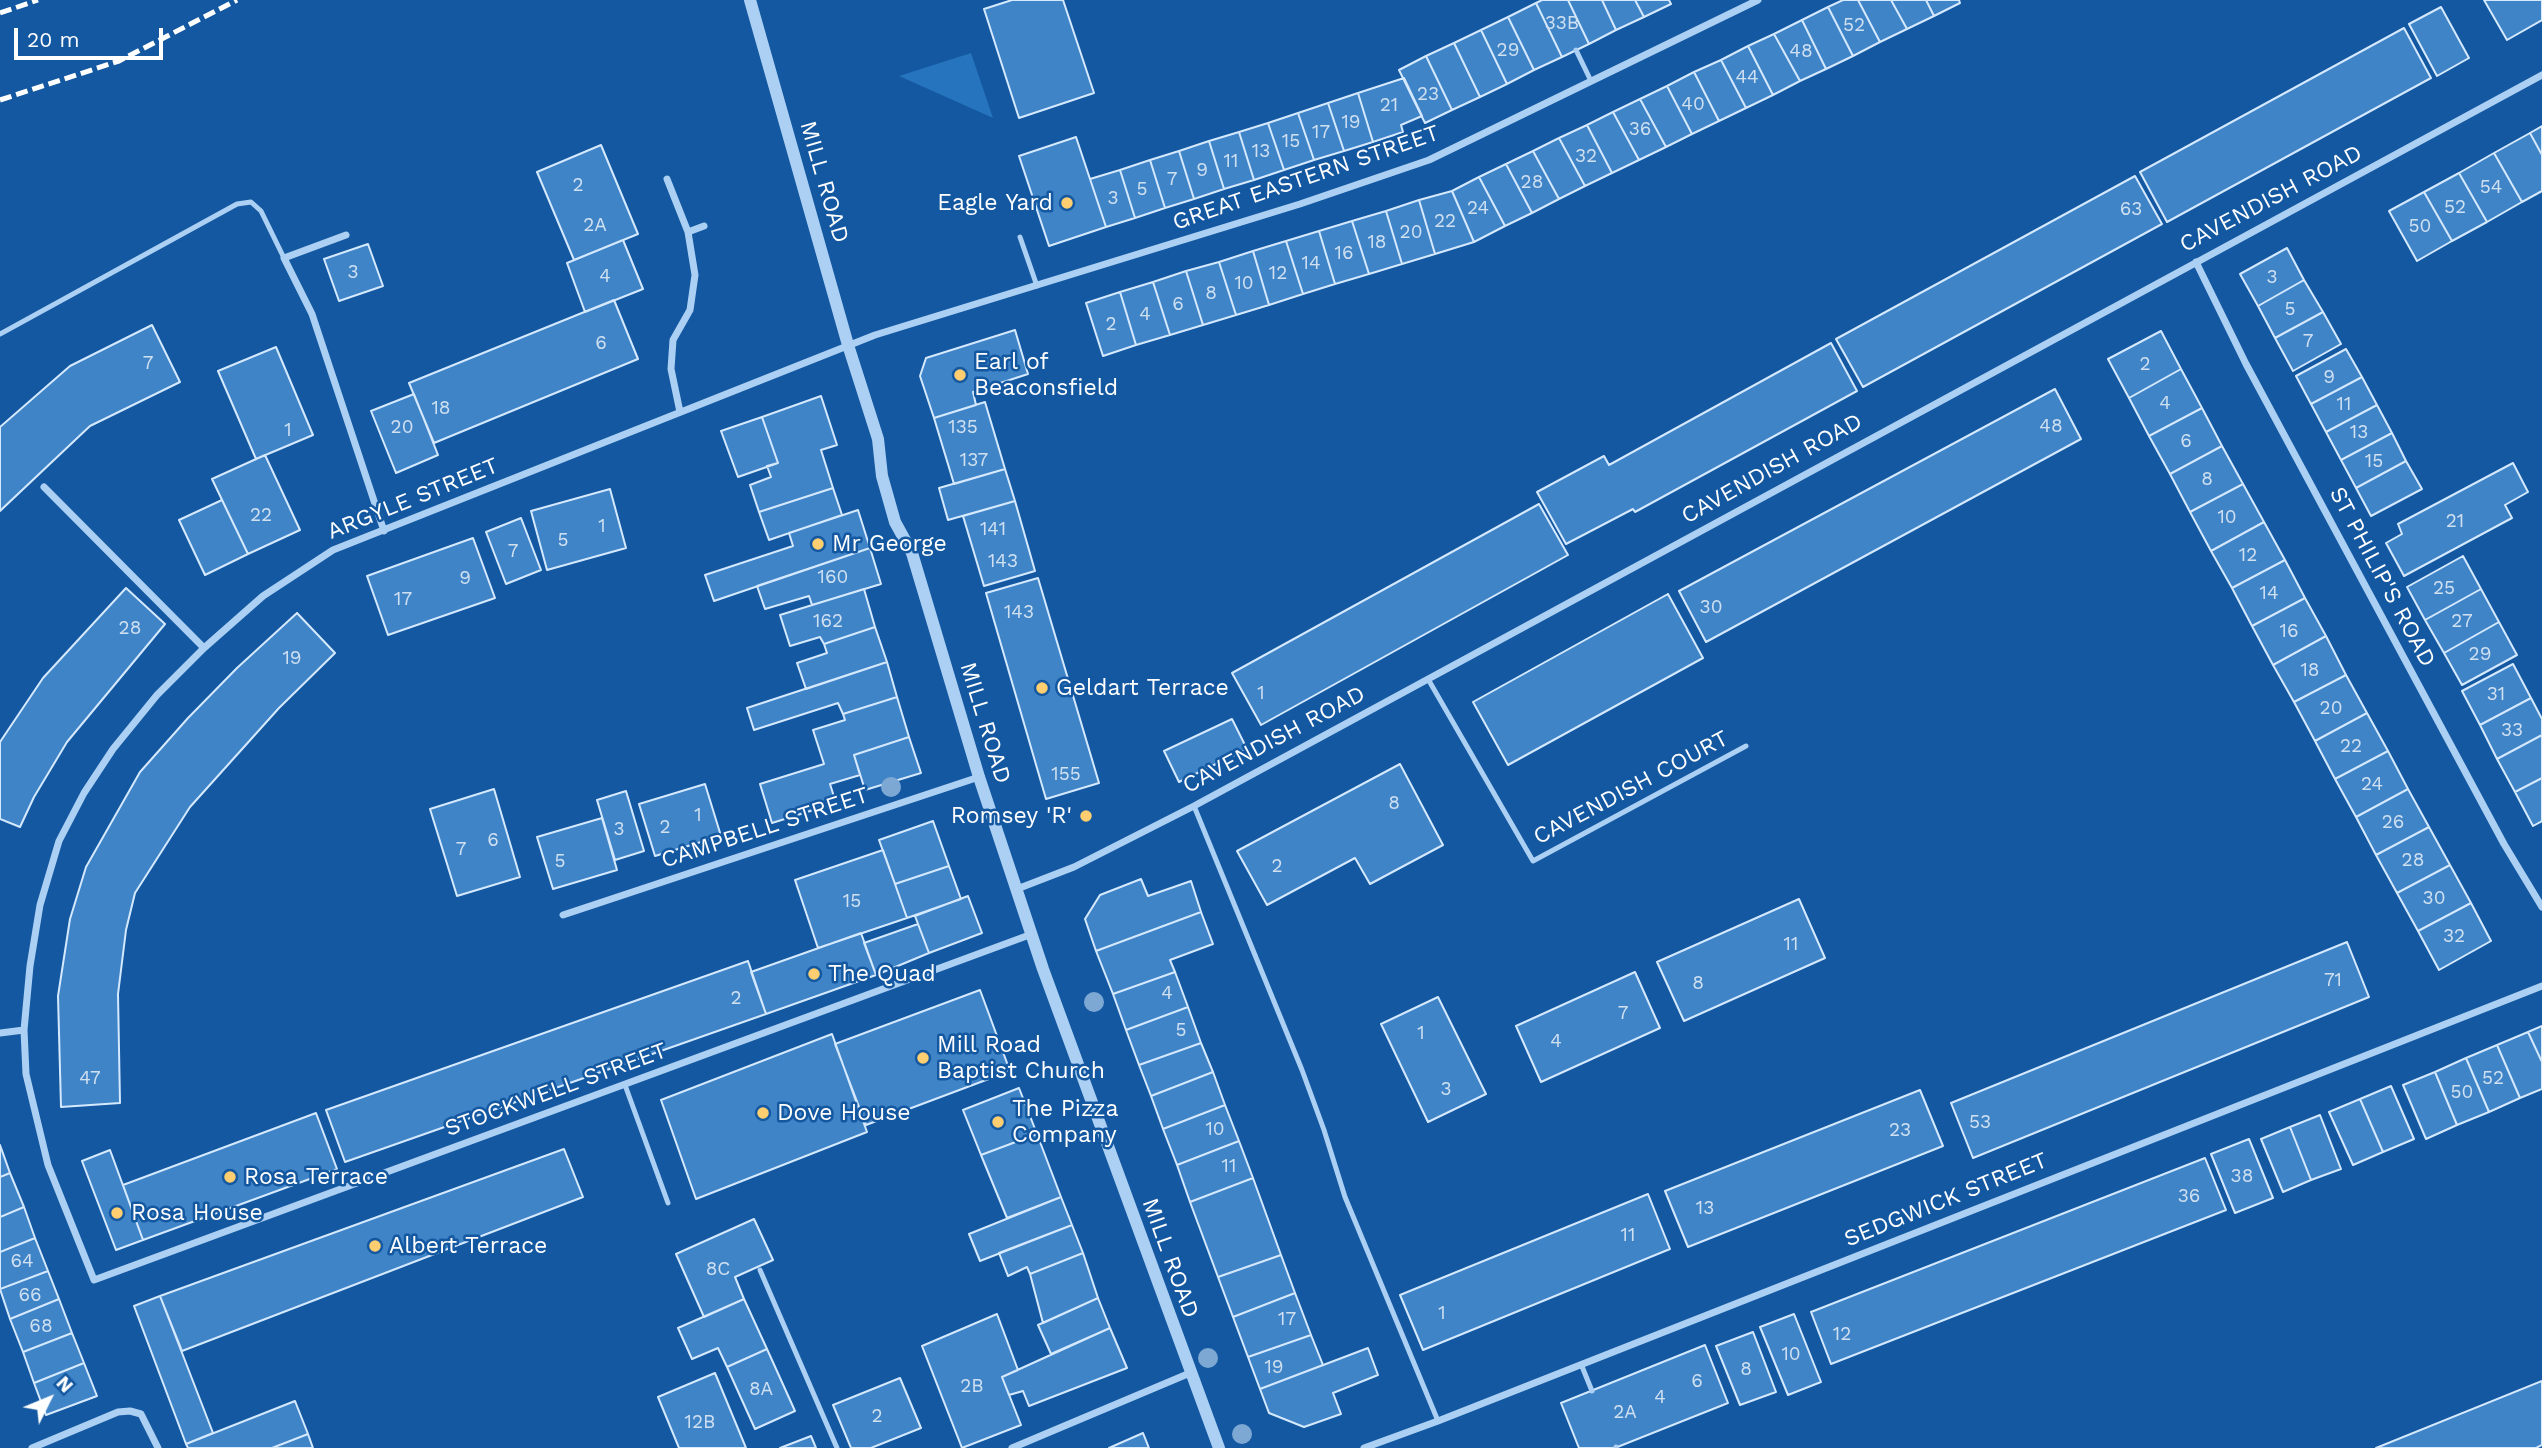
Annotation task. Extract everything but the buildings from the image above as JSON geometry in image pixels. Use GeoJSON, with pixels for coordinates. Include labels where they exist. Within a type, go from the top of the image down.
{"type":"FeatureCollection","features":[{"type":"Feature","properties":{"kind":"street","name":"MILL ROAD"},"geometry":{"type":"LineString","coordinates":[[750,0],[848,345],[878,439],[882,475],[892,510],[912,553],[979,777],[1032,934],[1219,1448]]}},
{"type":"Feature","properties":{"kind":"street","name":"GREAT EASTERN STREET"},"geometry":{"type":"LineString","coordinates":[[848,345],[1300,204],[1429,160],[1758,0]]}},
{"type":"Feature","properties":{"kind":"street","name":"CAVENDISH ROAD"},"geometry":{"type":"LineString","coordinates":[[1017,888],[1074,867],[1194,806],[2542,75]]}},
{"type":"Feature","properties":{"kind":"street"},"geometry":{"type":"LineString","coordinates":[[667,179],[688,232],[695,275],[690,310],[673,340],[671,369],[680,412]]}},
{"type":"Feature","properties":{"kind":"street"},"geometry":{"type":"LineString","coordinates":[[688,232],[704,226]]}},
{"type":"Feature","properties":{"kind":"street"},"geometry":{"type":"LineString","coordinates":[[346,235],[284,258],[312,314],[384,531]]}},
{"type":"Feature","properties":{"kind":"street","name":"ST PHILIP'S ROAD"},"geometry":{"type":"LineString","coordinates":[[2196,262],[2246,364],[2504,844],[2542,907]]}},
{"type":"Feature","properties":{"kind":"street","name":"ARGYLE STREET"},"geometry":{"type":"LineString","coordinates":[[94,1280],[48,1165],[26,1074],[24,1030],[30,966],[40,905],[60,841],[84,793],[156,695],[204,648],[264,596],[332,550],[848,345]]}},
{"type":"Feature","properties":{"kind":"street"},"geometry":{"type":"LineString","coordinates":[[44,486],[204,648]]}},
{"type":"Feature","properties":{"kind":"street","name":"CAMPBELL STREET"},"geometry":{"type":"LineString","coordinates":[[563,915],[979,777]]}},
{"type":"Feature","properties":{"kind":"street","name":"STOCKWELL STREET"},"geometry":{"type":"LineString","coordinates":[[94,1280],[1032,934]]}},
{"type":"Feature","properties":{"kind":"street","name":"SEDGWICK STREET"},"geometry":{"type":"LineString","coordinates":[[1364,1448],[2542,986]]}},
{"type":"Feature","properties":{"kind":"street"},"geometry":{"type":"LineString","coordinates":[[0,1033],[24,1030]]}},
{"type":"Feature","properties":{"kind":"street"},"geometry":{"type":"LineString","coordinates":[[1012,1448],[1190,1373]]}},
{"type":"Feature","properties":{"kind":"street"},"geometry":{"type":"LineString","coordinates":[[32,1448],[118,1412],[130,1411],[141,1414],[158,1448]]}},
{"type":"Feature","properties":{"kind":"lane"},"geometry":{"type":"LineString","coordinates":[[1576,50],[1591,81]]}},
{"type":"Feature","properties":{"kind":"lane"},"geometry":{"type":"LineString","coordinates":[[0,334],[237,204],[251,202],[261,211],[284,258]]}},
{"type":"Feature","properties":{"kind":"lane"},"geometry":{"type":"LineString","coordinates":[[1020,237],[1037,286]]}},
{"type":"Feature","properties":{"kind":"lane","name":"CAVENDISH COURT"},"geometry":{"type":"LineString","coordinates":[[1428,679],[1533,861],[1746,746]]}},
{"type":"Feature","properties":{"kind":"lane"},"geometry":{"type":"LineString","coordinates":[[1194,806],[1301,1070],[1345,1197],[1438,1421]]}},
{"type":"Feature","properties":{"kind":"lane"},"geometry":{"type":"LineString","coordinates":[[625,1086],[668,1203]]}},
{"type":"Feature","properties":{"kind":"lane"},"geometry":{"type":"LineString","coordinates":[[760,1270],[837,1448]]}},
{"type":"Feature","properties":{"kind":"lane"},"geometry":{"type":"LineString","coordinates":[[1581,1364],[1592,1391]]}},
{"type":"Feature","properties":{"kind":"shaded area"},"geometry":{"type":"Polygon","coordinates":[[[971,53],[993,118],[899,76],[971,53]]]}},
{"type":"Feature","properties":{"kind":"railway"},"geometry":{"type":"LineString","coordinates":[[0,13],[38,0]]}},
{"type":"Feature","properties":{"kind":"railway"},"geometry":{"type":"LineString","coordinates":[[0,100],[119,61],[237,0]]}},
{"type":"Feature","properties":{"kind":"place","name":"Eagle Yard"},"geometry":{"type":"Point","coordinates":[1067,203]}},
{"type":"Feature","properties":{"kind":"place","name":"Earl of Beaconsfield"},"geometry":{"type":"Point","coordinates":[960,375]}},
{"type":"Feature","properties":{"kind":"place","name":"Mr George"},"geometry":{"type":"Point","coordinates":[818,544]}},
{"type":"Feature","properties":{"kind":"place","name":"Geldart Terrace"},"geometry":{"type":"Point","coordinates":[1042,688]}},
{"type":"Feature","properties":{"kind":"place","name":"Romsey 'R'"},"geometry":{"type":"Point","coordinates":[1086,816]}},
{"type":"Feature","properties":{"kind":"place","name":"The Quad"},"geometry":{"type":"Point","coordinates":[814,974]}},
{"type":"Feature","properties":{"kind":"place","name":"Mill Road Baptist Church"},"geometry":{"type":"Point","coordinates":[923,1058]}},
{"type":"Feature","properties":{"kind":"place","name":"Dove House"},"geometry":{"type":"Point","coordinates":[763,1113]}},
{"type":"Feature","properties":{"kind":"place","name":"The Pizza Company"},"geometry":{"type":"Point","coordinates":[998,1122]}},
{"type":"Feature","properties":{"kind":"place","name":"Rosa Terrace"},"geometry":{"type":"Point","coordinates":[230,1177]}},
{"type":"Feature","properties":{"kind":"place","name":"Rosa House"},"geometry":{"type":"Point","coordinates":[117,1213]}},
{"type":"Feature","properties":{"kind":"place","name":"Albert Terrace"},"geometry":{"type":"Point","coordinates":[375,1246]}}]}
